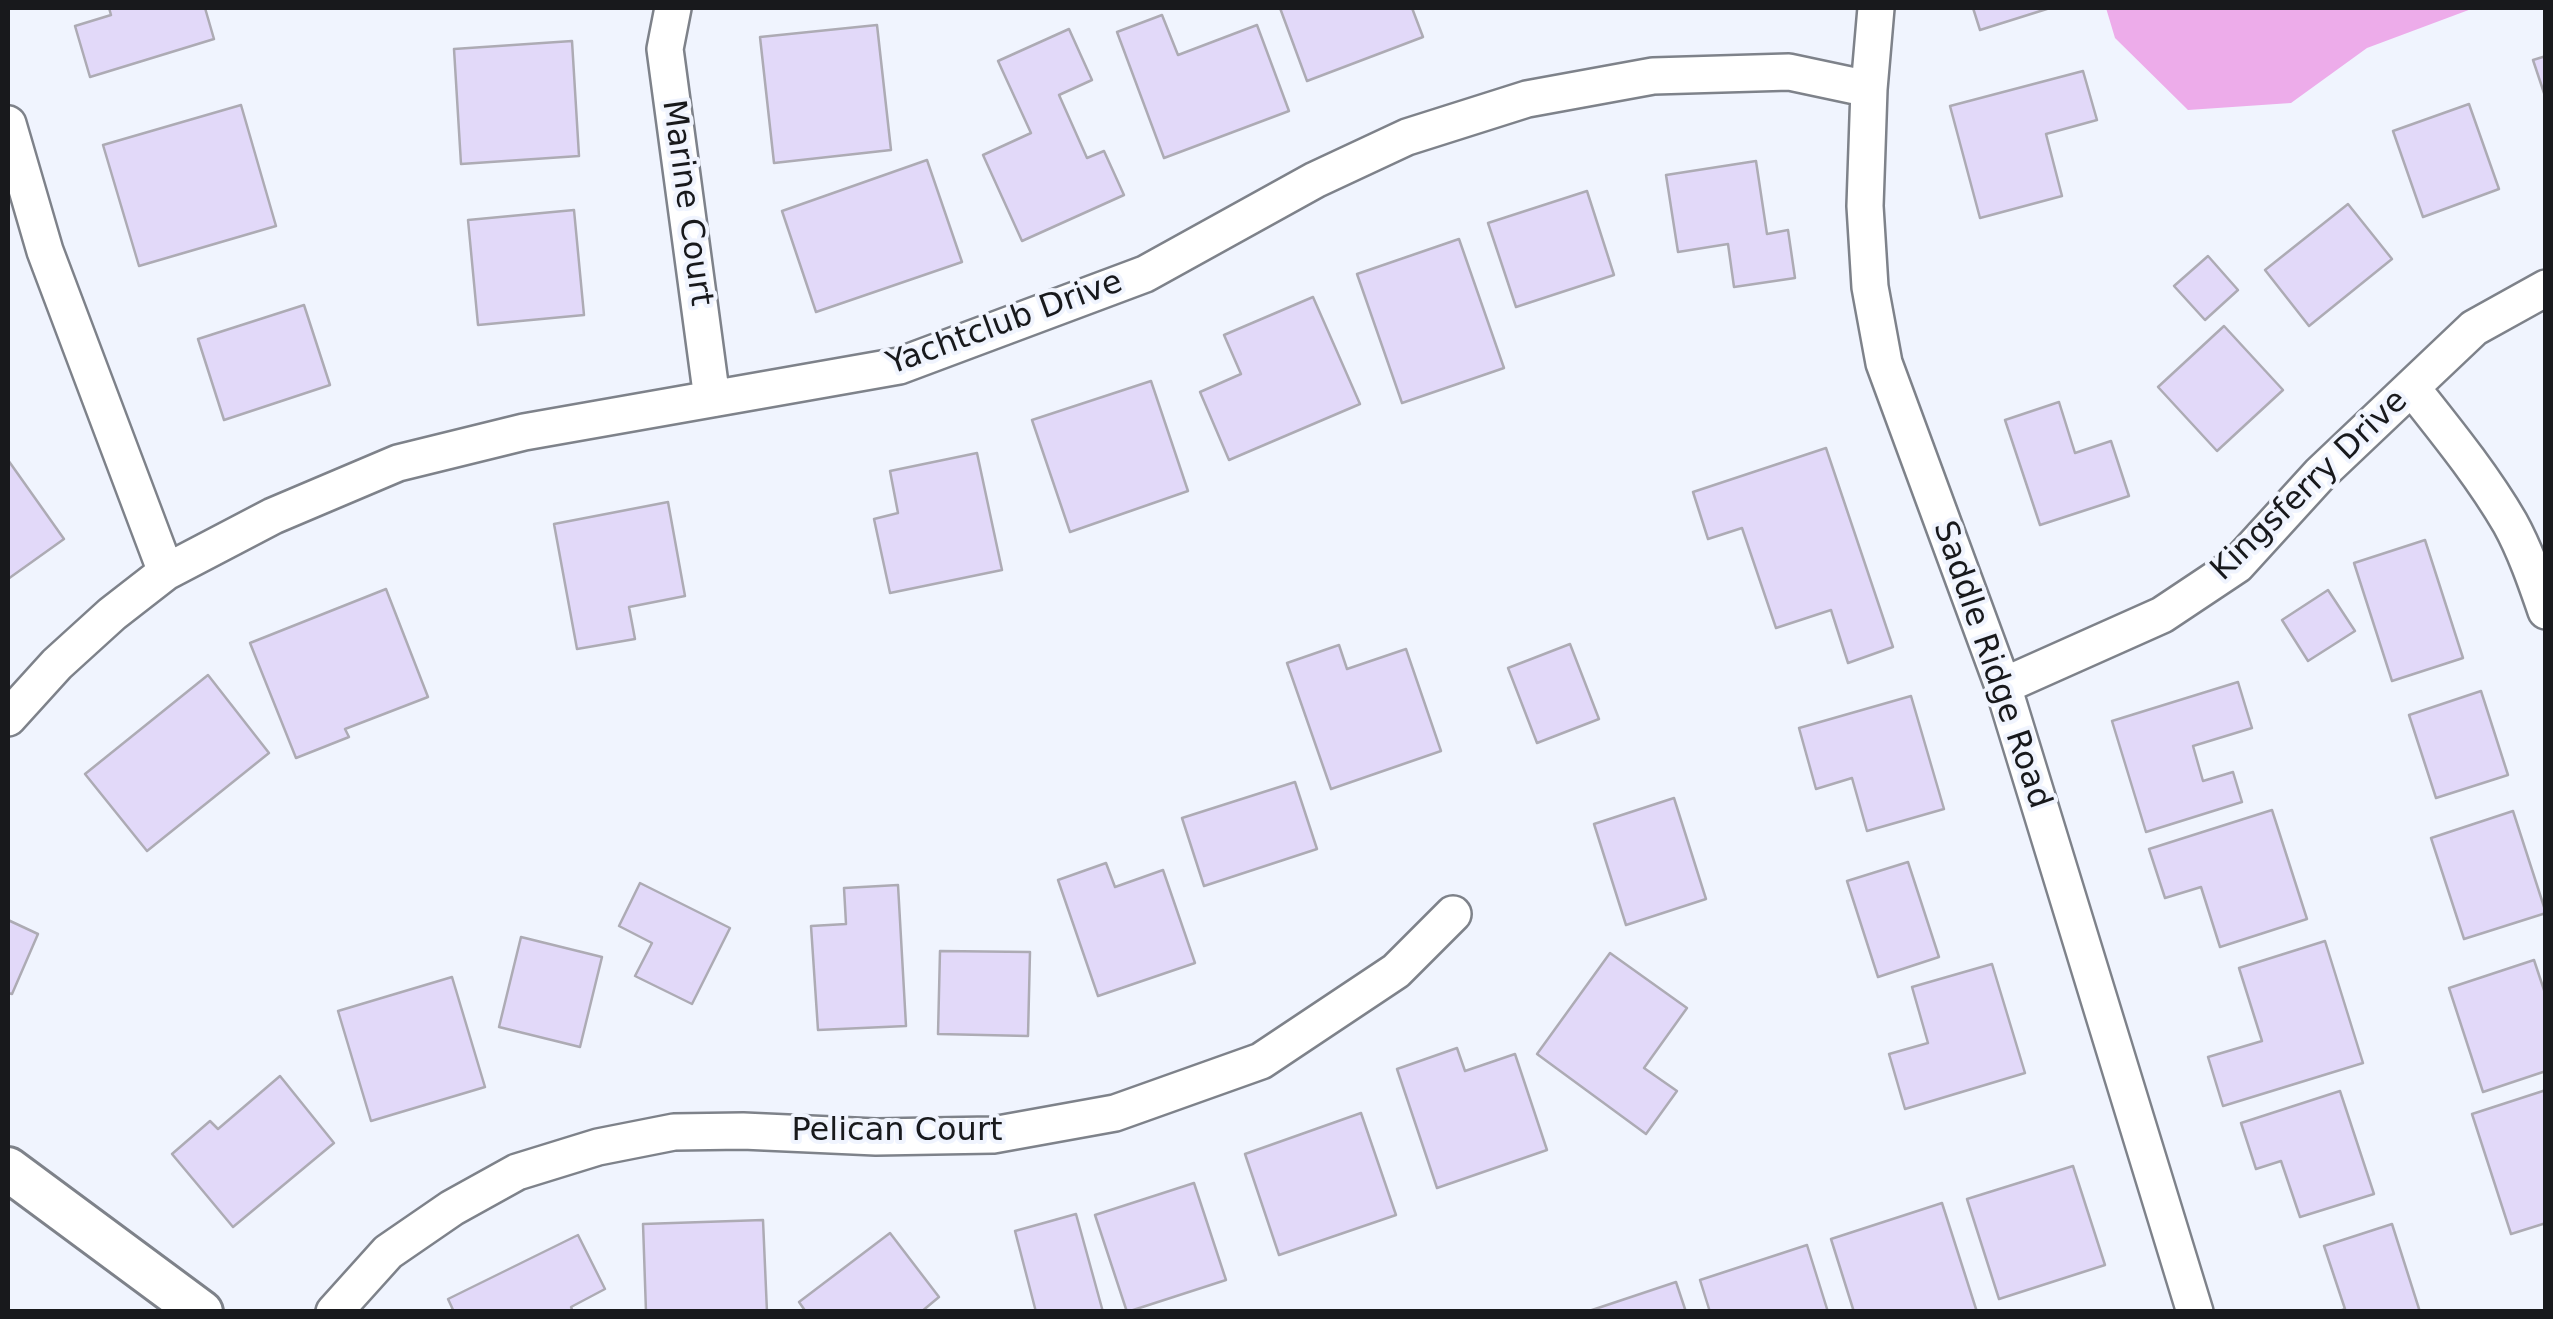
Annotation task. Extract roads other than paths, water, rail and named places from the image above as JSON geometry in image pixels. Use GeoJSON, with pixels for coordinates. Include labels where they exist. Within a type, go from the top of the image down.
{"type":"FeatureCollection","features":[{"type":"Feature","properties":{"kind":"street","name":"Marine Court"},"geometry":{"type":"LineString","coordinates":[[673,8],[665,49],[712,400]]}},
{"type":"Feature","properties":{"kind":"street","name":"Saddle Ridge Road"},"geometry":{"type":"LineString","coordinates":[[1876,8],[1869,88],[1866,222],[1870,287],[1884,363],[2003,686],[2195,1312]]}},
{"type":"Feature","properties":{"kind":"street","name":"Yachtclub Drive"},"geometry":{"type":"LineString","coordinates":[[8,718],[112,614],[166,572],[273,516],[398,462],[524,432],[900,366],[1145,274],[1315,180],[1407,136],[1527,100],[1672,75],[1789,72],[1869,88]]}},
{"type":"Feature","properties":{"kind":"street"},"geometry":{"type":"LineString","coordinates":[[8,124],[44,251],[166,572]]}},
{"type":"Feature","properties":{"kind":"street","name":"Kingsferry Drive"},"geometry":{"type":"LineString","coordinates":[[2003,686],[2162,615],[2237,565],[2332,463],[2474,328],[2546,288]]}},
{"type":"Feature","properties":{"kind":"street"},"geometry":{"type":"LineString","coordinates":[[2412,388],[2511,524],[2546,611]]}},
{"type":"Feature","properties":{"kind":"street","name":"Pelican Court"},"geometry":{"type":"LineString","coordinates":[[334,1312],[388,1252],[452,1208],[517,1172],[598,1147],[674,1132],[876,1137],[994,1135],[1114,1113],[1225,1074],[1261,1060],[1396,971],[1453,914]]}},
{"type":"Feature","properties":{"kind":"street"},"geometry":{"type":"LineString","coordinates":[[8,1169],[200,1312]]}}]}
